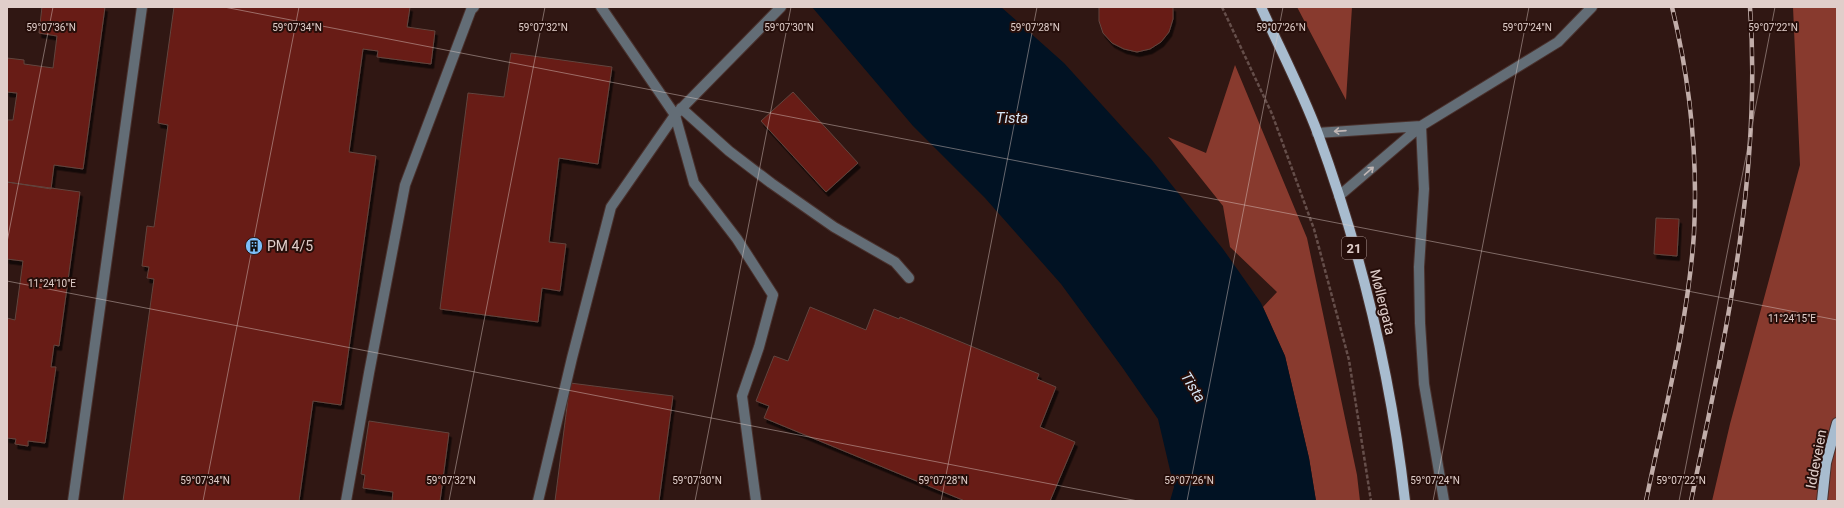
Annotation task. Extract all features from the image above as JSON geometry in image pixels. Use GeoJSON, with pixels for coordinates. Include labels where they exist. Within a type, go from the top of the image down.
{"type":"FeatureCollection","features":[{"type":"Feature","properties":{"kind":"main road","name":"Møllergata"},"geometry":{"type":"LineString","coordinates":[[1261,7],[1317,133],[1339,196],[1379,344],[1395,433],[1405,501]]}},
{"type":"Feature","properties":{"kind":"main road","name":"Iddeveien"},"geometry":{"type":"LineString","coordinates":[[1822,501],[1826,463],[1837,423]]}},
{"type":"Feature","properties":{"kind":"street"},"geometry":{"type":"LineString","coordinates":[[73,501],[142,7]]}},
{"type":"Feature","properties":{"kind":"street"},"geometry":{"type":"LineString","coordinates":[[346,501],[405,185],[471,10],[474,7]]}},
{"type":"Feature","properties":{"kind":"street"},"geometry":{"type":"LineString","coordinates":[[601,7],[678,111],[770,183],[834,227],[895,262],[909,278]]}},
{"type":"Feature","properties":{"kind":"street"},"geometry":{"type":"LineString","coordinates":[[538,501],[572,358],[611,207],[678,111],[781,7]]}},
{"type":"Feature","properties":{"kind":"street"},"geometry":{"type":"LineString","coordinates":[[1339,196],[1421,126],[1558,42],[1592,7]]}},
{"type":"Feature","properties":{"kind":"street"},"geometry":{"type":"LineString","coordinates":[[678,111],[694,183],[737,239],[773,295],[759,347],[742,396],[756,501]]}},
{"type":"Feature","properties":{"kind":"street"},"geometry":{"type":"LineString","coordinates":[[1317,133],[1421,126]]}},
{"type":"Feature","properties":{"kind":"street"},"geometry":{"type":"LineString","coordinates":[[1421,126],[1424,189],[1419,267],[1420,323],[1424,384],[1444,501]]}},
{"type":"Feature","properties":{"kind":"path"},"geometry":{"type":"LineString","coordinates":[[1222,7],[1272,114],[1314,229],[1350,360],[1372,501]]}},
{"type":"Feature","properties":{"kind":"shaded area"},"geometry":{"type":"Polygon","coordinates":[[[1297,7],[1352,7],[1346,100],[1297,7]]]}},
{"type":"Feature","properties":{"kind":"shaded area"},"geometry":{"type":"Polygon","coordinates":[[[1793,7],[1837,7],[1837,501],[1712,501],[1730,424],[1800,165],[1793,7]]]}},
{"type":"Feature","properties":{"kind":"shaded area"},"geometry":{"type":"Polygon","coordinates":[[[1235,65],[1307,238],[1357,475],[1360,501],[1316,501],[1309,458],[1285,356],[1263,307],[1277,292],[1230,247],[1223,206],[1168,137],[1206,153],[1235,65]]]}},
{"type":"Feature","properties":{"kind":"water","name":"Tista"},"geometry":{"type":"Polygon","coordinates":[[[812,7],[1001,7],[1064,63],[1151,159],[1223,249],[1261,303],[1285,356],[1309,458],[1316,501],[1170,501],[1174,487],[1158,419],[1122,367],[1061,284],[985,198],[913,126],[812,7]]]}},
{"type":"Feature","properties":{"kind":"building"},"geometry":{"type":"Polygon","coordinates":[[[42,7],[105,7],[83,169],[54,165],[51,189],[7,182],[7,120],[13,120],[17,93],[7,92],[7,58],[24,60],[24,64],[53,68],[57,36],[39,33],[42,7]]]}},
{"type":"Feature","properties":{"kind":"building","name":"PM 4/5"},"geometry":{"type":"Polygon","coordinates":[[[174,7],[410,7],[407,27],[435,31],[431,64],[377,57],[378,51],[363,49],[349,152],[376,156],[341,405],[313,401],[299,501],[123,501],[154,279],[147,278],[149,267],[142,266],[147,226],[154,227],[168,125],[158,123],[174,7]]]}},
{"type":"Feature","properties":{"kind":"building"},"geometry":{"type":"Polygon","coordinates":[[[1099,7],[1173,7],[1173,19],[1169,32],[1161,42],[1150,49],[1137,52],[1124,49],[1112,43],[1103,33],[1099,21],[1099,7]]]}},
{"type":"Feature","properties":{"kind":"building"},"geometry":{"type":"Polygon","coordinates":[[[511,53],[612,67],[598,164],[559,158],[549,242],[566,244],[560,291],[542,288],[538,322],[440,309],[468,93],[504,97],[511,53]]]}},
{"type":"Feature","properties":{"kind":"building"},"geometry":{"type":"Polygon","coordinates":[[[793,92],[858,163],[826,192],[761,121],[793,92]]]}},
{"type":"Feature","properties":{"kind":"building"},"geometry":{"type":"Polygon","coordinates":[[[7,182],[80,192],[59,346],[54,345],[51,367],[56,367],[45,443],[28,441],[28,446],[15,444],[16,439],[7,438],[7,318],[15,320],[23,261],[7,259],[7,182]]]}},
{"type":"Feature","properties":{"kind":"building"},"geometry":{"type":"Polygon","coordinates":[[[1656,218],[1679,219],[1677,256],[1654,254],[1656,218]]]}},
{"type":"Feature","properties":{"kind":"building"},"geometry":{"type":"Polygon","coordinates":[[[810,307],[866,330],[874,309],[899,319],[900,317],[1039,374],[1037,379],[1056,387],[1040,427],[1075,442],[1050,501],[965,501],[764,418],[769,406],[756,401],[774,356],[788,361],[810,307]]]}},
{"type":"Feature","properties":{"kind":"building"},"geometry":{"type":"Polygon","coordinates":[[[570,383],[673,396],[659,501],[555,501],[570,383]]]}},
{"type":"Feature","properties":{"kind":"building"},"geometry":{"type":"Polygon","coordinates":[[[369,421],[449,433],[440,501],[392,501],[393,492],[363,488],[365,475],[361,474],[369,421]]]}},
{"type":"Feature","properties":{"kind":"railway"},"geometry":{"type":"LineString","coordinates":[[1646,501],[1681,334],[1691,267],[1694,233],[1694,147],[1684,63],[1672,7]]}},
{"type":"Feature","properties":{"kind":"railway"},"geometry":{"type":"LineString","coordinates":[[1691,501],[1728,317],[1746,194],[1751,132],[1752,70],[1750,7]]}},
{"type":"Feature","properties":{"kind":"place","name":"PM 4/5"},"geometry":{"type":"Point","coordinates":[254,246]}}]}
